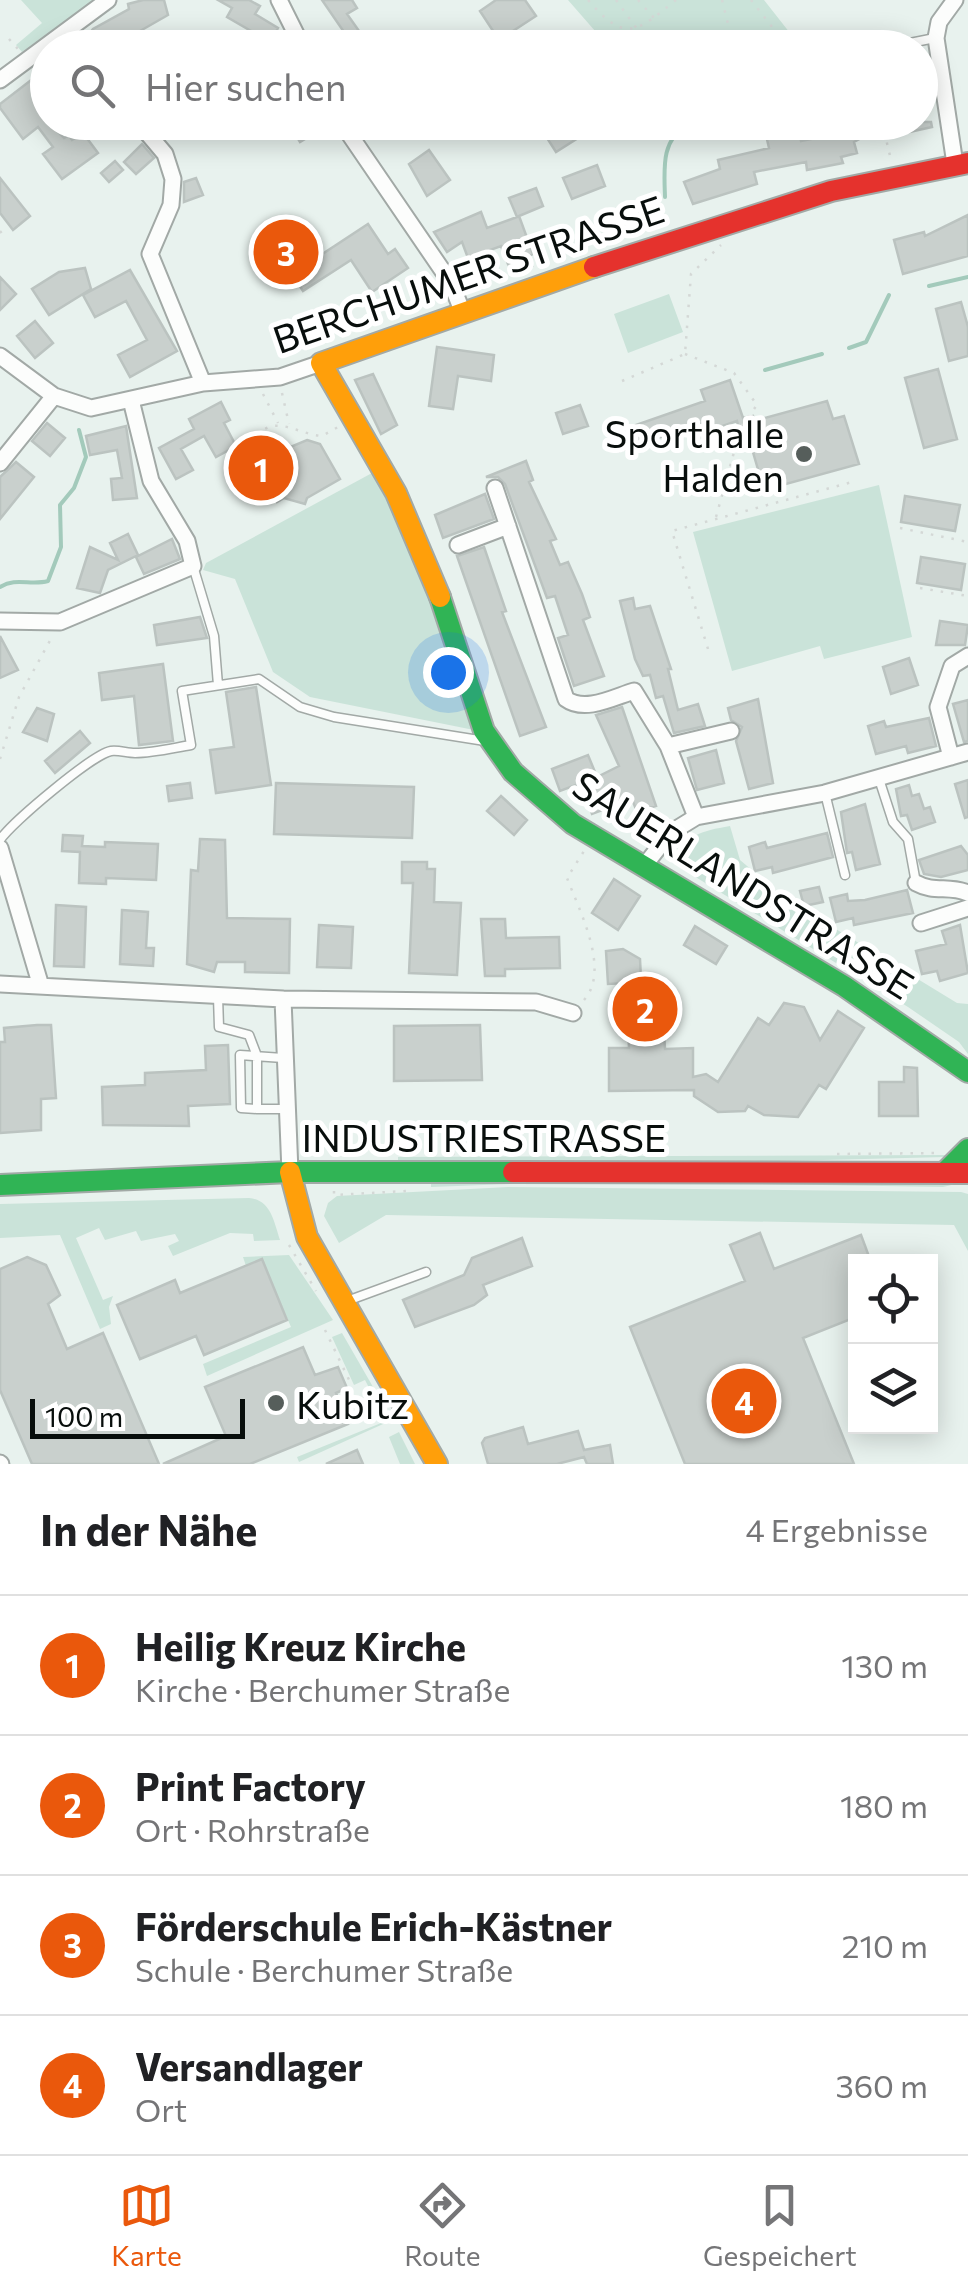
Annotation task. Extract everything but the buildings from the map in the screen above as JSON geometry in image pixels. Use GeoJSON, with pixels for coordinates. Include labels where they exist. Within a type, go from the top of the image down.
{"type":"FeatureCollection","features":[{"type":"Feature","properties":{"kind":"main road","name":"BERCHUMER STRASSE"},"geometry":{"type":"LineString","coordinates":[[321,363],[416,322],[724,224],[895,177],[961,164]]}},
{"type":"Feature","properties":{"kind":"main road","name":"SAUERLANDSTRASSE"},"geometry":{"type":"LineString","coordinates":[[321,363],[396,493],[442,601],[490,742],[536,793],[594,836],[844,986],[968,1072]]}},
{"type":"Feature","properties":{"kind":"main road"},"geometry":{"type":"LineString","coordinates":[[944,1173],[968,1149]]}},
{"type":"Feature","properties":{"kind":"main road","name":"INDUSTRIESTRASSE"},"geometry":{"type":"LineString","coordinates":[[0,1185],[290,1172],[968,1174]]}},
{"type":"Feature","properties":{"kind":"main road"},"geometry":{"type":"LineString","coordinates":[[290,1172],[306,1237],[347,1301],[437,1464]]}},
{"type":"Feature","properties":{"kind":"street"},"geometry":{"type":"LineString","coordinates":[[77,30],[108,0]]}},
{"type":"Feature","properties":{"kind":"street"},"geometry":{"type":"LineString","coordinates":[[279,0],[294,30]]}},
{"type":"Feature","properties":{"kind":"street"},"geometry":{"type":"LineString","coordinates":[[938,30],[955,0]]}},
{"type":"Feature","properties":{"kind":"street"},"geometry":{"type":"LineString","coordinates":[[938,48],[961,164]]}},
{"type":"Feature","properties":{"kind":"street"},"geometry":{"type":"LineString","coordinates":[[0,80],[30,62]]}},
{"type":"Feature","properties":{"kind":"street"},"geometry":{"type":"LineString","coordinates":[[154,140],[166,154],[174,179],[171,205],[150,254],[203,383]]}},
{"type":"Feature","properties":{"kind":"street"},"geometry":{"type":"LineString","coordinates":[[353,140],[451,283],[462,308]]}},
{"type":"Feature","properties":{"kind":"street","name":"BERCHUMER STRASSE"},"geometry":{"type":"LineString","coordinates":[[0,356],[54,396],[91,408],[203,383],[280,377],[321,363]]}},
{"type":"Feature","properties":{"kind":"street"},"geometry":{"type":"LineString","coordinates":[[0,463],[54,396]]}},
{"type":"Feature","properties":{"kind":"street"},"geometry":{"type":"LineString","coordinates":[[0,621],[60,622],[193,566],[186,541],[151,481],[132,400]]}},
{"type":"Feature","properties":{"kind":"street"},"geometry":{"type":"LineString","coordinates":[[494,488],[566,699],[574,705],[588,704],[634,690],[668,746],[696,817]]}},
{"type":"Feature","properties":{"kind":"street"},"geometry":{"type":"LineString","coordinates":[[458,546],[508,526]]}},
{"type":"Feature","properties":{"kind":"street"},"geometry":{"type":"LineString","coordinates":[[950,758],[938,707],[952,666],[968,656]]}},
{"type":"Feature","properties":{"kind":"street"},"geometry":{"type":"LineString","coordinates":[[668,746],[731,731]]}},
{"type":"Feature","properties":{"kind":"street"},"geometry":{"type":"LineString","coordinates":[[645,865],[670,833],[696,817],[825,793],[968,752]]}},
{"type":"Feature","properties":{"kind":"street"},"geometry":{"type":"LineString","coordinates":[[0,848],[40,983]]}},
{"type":"Feature","properties":{"kind":"street"},"geometry":{"type":"LineString","coordinates":[[916,883],[932,891],[951,887],[968,893]]}},
{"type":"Feature","properties":{"kind":"street"},"geometry":{"type":"LineString","coordinates":[[932,891],[938,918]]}},
{"type":"Feature","properties":{"kind":"street"},"geometry":{"type":"LineString","coordinates":[[921,923],[968,908]]}},
{"type":"Feature","properties":{"kind":"street"},"geometry":{"type":"LineString","coordinates":[[0,984],[40,983],[218,997],[536,1002],[573,1013]]}},
{"type":"Feature","properties":{"kind":"street"},"geometry":{"type":"LineString","coordinates":[[283,999],[290,1172]]}},
{"type":"Feature","properties":{"kind":"lane"},"geometry":{"type":"LineString","coordinates":[[193,566],[214,636],[218,685]]}},
{"type":"Feature","properties":{"kind":"lane"},"geometry":{"type":"LineString","coordinates":[[0,840],[10,825],[30,813],[91,758],[112,751],[137,753],[191,745],[182,690],[258,679],[300,707],[334,717],[490,742]]}},
{"type":"Feature","properties":{"kind":"lane"},"geometry":{"type":"LineString","coordinates":[[879,779],[893,822],[908,839],[916,883]]}},
{"type":"Feature","properties":{"kind":"lane"},"geometry":{"type":"LineString","coordinates":[[825,793],[845,875]]}},
{"type":"Feature","properties":{"kind":"lane"},"geometry":{"type":"LineString","coordinates":[[218,997],[219,1026],[249,1035],[258,1056],[257,1108]]}},
{"type":"Feature","properties":{"kind":"lane"},"geometry":{"type":"LineString","coordinates":[[283,1058],[240,1055],[242,1108],[285,1109]]}},
{"type":"Feature","properties":{"kind":"lane"},"geometry":{"type":"LineString","coordinates":[[347,1301],[426,1272]]}},
{"type":"Feature","properties":{"kind":"path"},"geometry":{"type":"LineString","coordinates":[[588,0],[612,24],[627,30]]}},
{"type":"Feature","properties":{"kind":"path"},"geometry":{"type":"LineString","coordinates":[[616,0],[641,28]]}},
{"type":"Feature","properties":{"kind":"path"},"geometry":{"type":"LineString","coordinates":[[638,0],[654,18]]}},
{"type":"Feature","properties":{"kind":"path"},"geometry":{"type":"LineString","coordinates":[[634,30],[676,0]]}},
{"type":"Feature","properties":{"kind":"path"},"geometry":{"type":"LineString","coordinates":[[722,0],[730,30]]}},
{"type":"Feature","properties":{"kind":"path"},"geometry":{"type":"LineString","coordinates":[[751,0],[774,30]]}},
{"type":"Feature","properties":{"kind":"path"},"geometry":{"type":"LineString","coordinates":[[9,39],[14,45]]}},
{"type":"Feature","properties":{"kind":"path"},"geometry":{"type":"LineString","coordinates":[[886,140],[895,177]]}},
{"type":"Feature","properties":{"kind":"path"},"geometry":{"type":"LineString","coordinates":[[686,354],[691,274],[724,241],[724,224]]}},
{"type":"Feature","properties":{"kind":"path"},"geometry":{"type":"LineString","coordinates":[[0,230],[4,236]]}},
{"type":"Feature","properties":{"kind":"path"},"geometry":{"type":"LineString","coordinates":[[622,381],[686,354],[734,373],[757,405],[742,427],[716,519]]}},
{"type":"Feature","properties":{"kind":"path"},"geometry":{"type":"LineString","coordinates":[[267,402],[279,424]]}},
{"type":"Feature","properties":{"kind":"path"},"geometry":{"type":"LineString","coordinates":[[284,402],[290,424]]}},
{"type":"Feature","properties":{"kind":"path"},"geometry":{"type":"LineString","coordinates":[[245,485],[250,446],[279,424],[290,424],[316,436],[335,428]]}},
{"type":"Feature","properties":{"kind":"path"},"geometry":{"type":"LineString","coordinates":[[708,649],[672,531],[852,482]]}},
{"type":"Feature","properties":{"kind":"path"},"geometry":{"type":"LineString","coordinates":[[900,528],[968,542]]}},
{"type":"Feature","properties":{"kind":"path"},"geometry":{"type":"LineString","coordinates":[[920,588],[968,596]]}},
{"type":"Feature","properties":{"kind":"path"},"geometry":{"type":"LineString","coordinates":[[0,759],[19,697],[60,622]]}},
{"type":"Feature","properties":{"kind":"path"},"geometry":{"type":"LineString","coordinates":[[573,1013],[591,992],[591,942],[567,878],[594,836]]}},
{"type":"Feature","properties":{"kind":"path"},"geometry":{"type":"LineString","coordinates":[[325,1330],[352,1386]]}},
{"type":"Feature","properties":{"kind":"green space"},"geometry":{"type":"Polygon","coordinates":[[[21,0],[99,0],[55,30],[34,30],[42,23],[21,0]]]}},
{"type":"Feature","properties":{"kind":"green space"},"geometry":{"type":"Polygon","coordinates":[[[568,0],[764,0],[788,30],[594,30],[568,0]]]}},
{"type":"Feature","properties":{"kind":"green space"},"geometry":{"type":"Polygon","coordinates":[[[30,33],[30,47],[22,52],[16,45],[30,33]]]}},
{"type":"Feature","properties":{"kind":"green space"},"geometry":{"type":"Polygon","coordinates":[[[669,294],[683,332],[628,353],[614,314],[669,294]]]}},
{"type":"Feature","properties":{"kind":"green space"},"geometry":{"type":"Polygon","coordinates":[[[372,473],[420,561],[474,730],[310,697],[273,672],[235,579],[203,570],[206,563],[372,473]]]}},
{"type":"Feature","properties":{"kind":"green space"},"geometry":{"type":"Polygon","coordinates":[[[879,485],[912,637],[824,659],[820,646],[732,671],[693,532],[879,485]]]}},
{"type":"Feature","properties":{"kind":"green space"},"geometry":{"type":"Polygon","coordinates":[[[730,826],[740,860],[785,898],[957,1003],[968,1004],[968,1054],[959,1042],[908,1007],[671,862],[695,836],[730,826]]]}},
{"type":"Feature","properties":{"kind":"green space"},"geometry":{"type":"Polygon","coordinates":[[[946,1155],[743,1162],[398,1161],[398,1157],[946,1155]]]}},
{"type":"Feature","properties":{"kind":"green space"},"geometry":{"type":"Polygon","coordinates":[[[525,1178],[960,1183],[943,1187],[589,1181],[431,1187],[431,1183],[525,1178]]]}},
{"type":"Feature","properties":{"kind":"green space"},"geometry":{"type":"Polygon","coordinates":[[[508,1187],[961,1192],[968,1194],[968,1251],[954,1225],[386,1215],[339,1243],[324,1216],[328,1203],[337,1196],[508,1187]]]}},
{"type":"Feature","properties":{"kind":"green space"},"geometry":{"type":"Polygon","coordinates":[[[249,1198],[267,1207],[280,1240],[254,1241],[253,1234],[230,1233],[173,1256],[168,1246],[179,1241],[175,1234],[141,1241],[136,1231],[105,1240],[99,1228],[76,1238],[103,1300],[113,1296],[109,1307],[111,1324],[100,1329],[60,1235],[0,1238],[0,1204],[249,1198]]]}},
{"type":"Feature","properties":{"kind":"green space"},"geometry":{"type":"Polygon","coordinates":[[[289,1255],[333,1320],[207,1376],[203,1364],[291,1327],[262,1260],[246,1266],[243,1257],[289,1255]]]}},
{"type":"Feature","properties":{"kind":"green space"},"geometry":{"type":"Polygon","coordinates":[[[342,1333],[388,1413],[383,1415],[365,1380],[354,1385],[332,1337],[342,1333]]]}},
{"type":"Feature","properties":{"kind":"green space"},"geometry":{"type":"Polygon","coordinates":[[[392,1420],[299,1462],[297,1457],[392,1420]]]}},
{"type":"Feature","properties":{"kind":"green space"},"geometry":{"type":"Polygon","coordinates":[[[399,1432],[415,1464],[400,1464],[389,1437],[399,1432]]]}},
{"type":"Feature","properties":{"kind":"waterway"},"geometry":{"type":"LineString","coordinates":[[665,197],[665,165],[672,140]]}},
{"type":"Feature","properties":{"kind":"waterway"},"geometry":{"type":"LineString","coordinates":[[929,286],[968,277]]}},
{"type":"Feature","properties":{"kind":"waterway"},"geometry":{"type":"LineString","coordinates":[[849,348],[866,342],[889,295]]}},
{"type":"Feature","properties":{"kind":"waterway"},"geometry":{"type":"LineString","coordinates":[[765,370],[822,354]]}},
{"type":"Feature","properties":{"kind":"waterway"},"geometry":{"type":"LineString","coordinates":[[0,587],[48,581],[61,547],[60,505],[74,488],[86,457],[79,430]]}},
{"type":"Feature","properties":{"kind":"traffic: fast"},"geometry":{"type":"LineString","coordinates":[[440,597],[484,731],[513,772],[573,824],[844,986],[968,1072]]}},
{"type":"Feature","properties":{"kind":"traffic: fast"},"geometry":{"type":"LineString","coordinates":[[944,1173],[968,1149]]}},
{"type":"Feature","properties":{"kind":"traffic: fast"},"geometry":{"type":"LineString","coordinates":[[0,1185],[290,1172],[513,1172]]}},
{"type":"Feature","properties":{"kind":"traffic: slow"},"geometry":{"type":"LineString","coordinates":[[440,597],[396,493],[321,363],[594,267]]}},
{"type":"Feature","properties":{"kind":"traffic: slow"},"geometry":{"type":"LineString","coordinates":[[290,1172],[307,1237],[437,1464]]}},
{"type":"Feature","properties":{"kind":"traffic: jam"},"geometry":{"type":"LineString","coordinates":[[594,267],[831,191],[968,163]]}},
{"type":"Feature","properties":{"kind":"traffic: jam"},"geometry":{"type":"LineString","coordinates":[[513,1172],[968,1173]]}},
{"type":"Feature","properties":{"kind":"place","name":"Förderschule Erich-Kästner"},"geometry":{"type":"Point","coordinates":[286,252]}},
{"type":"Feature","properties":{"kind":"place","name":"Sporthalle Halden"},"geometry":{"type":"Point","coordinates":[804,454]}},
{"type":"Feature","properties":{"kind":"place","name":"Heilig Kreuz Kirche"},"geometry":{"type":"Point","coordinates":[261,468]}},
{"type":"Feature","properties":{"kind":"place","name":"Print Factory"},"geometry":{"type":"Point","coordinates":[645,1009]}},
{"type":"Feature","properties":{"kind":"place","name":"Versandlager"},"geometry":{"type":"Point","coordinates":[744,1401]}},
{"type":"Feature","properties":{"kind":"place","name":"Kubitz"},"geometry":{"type":"Point","coordinates":[276,1403]}}]}
